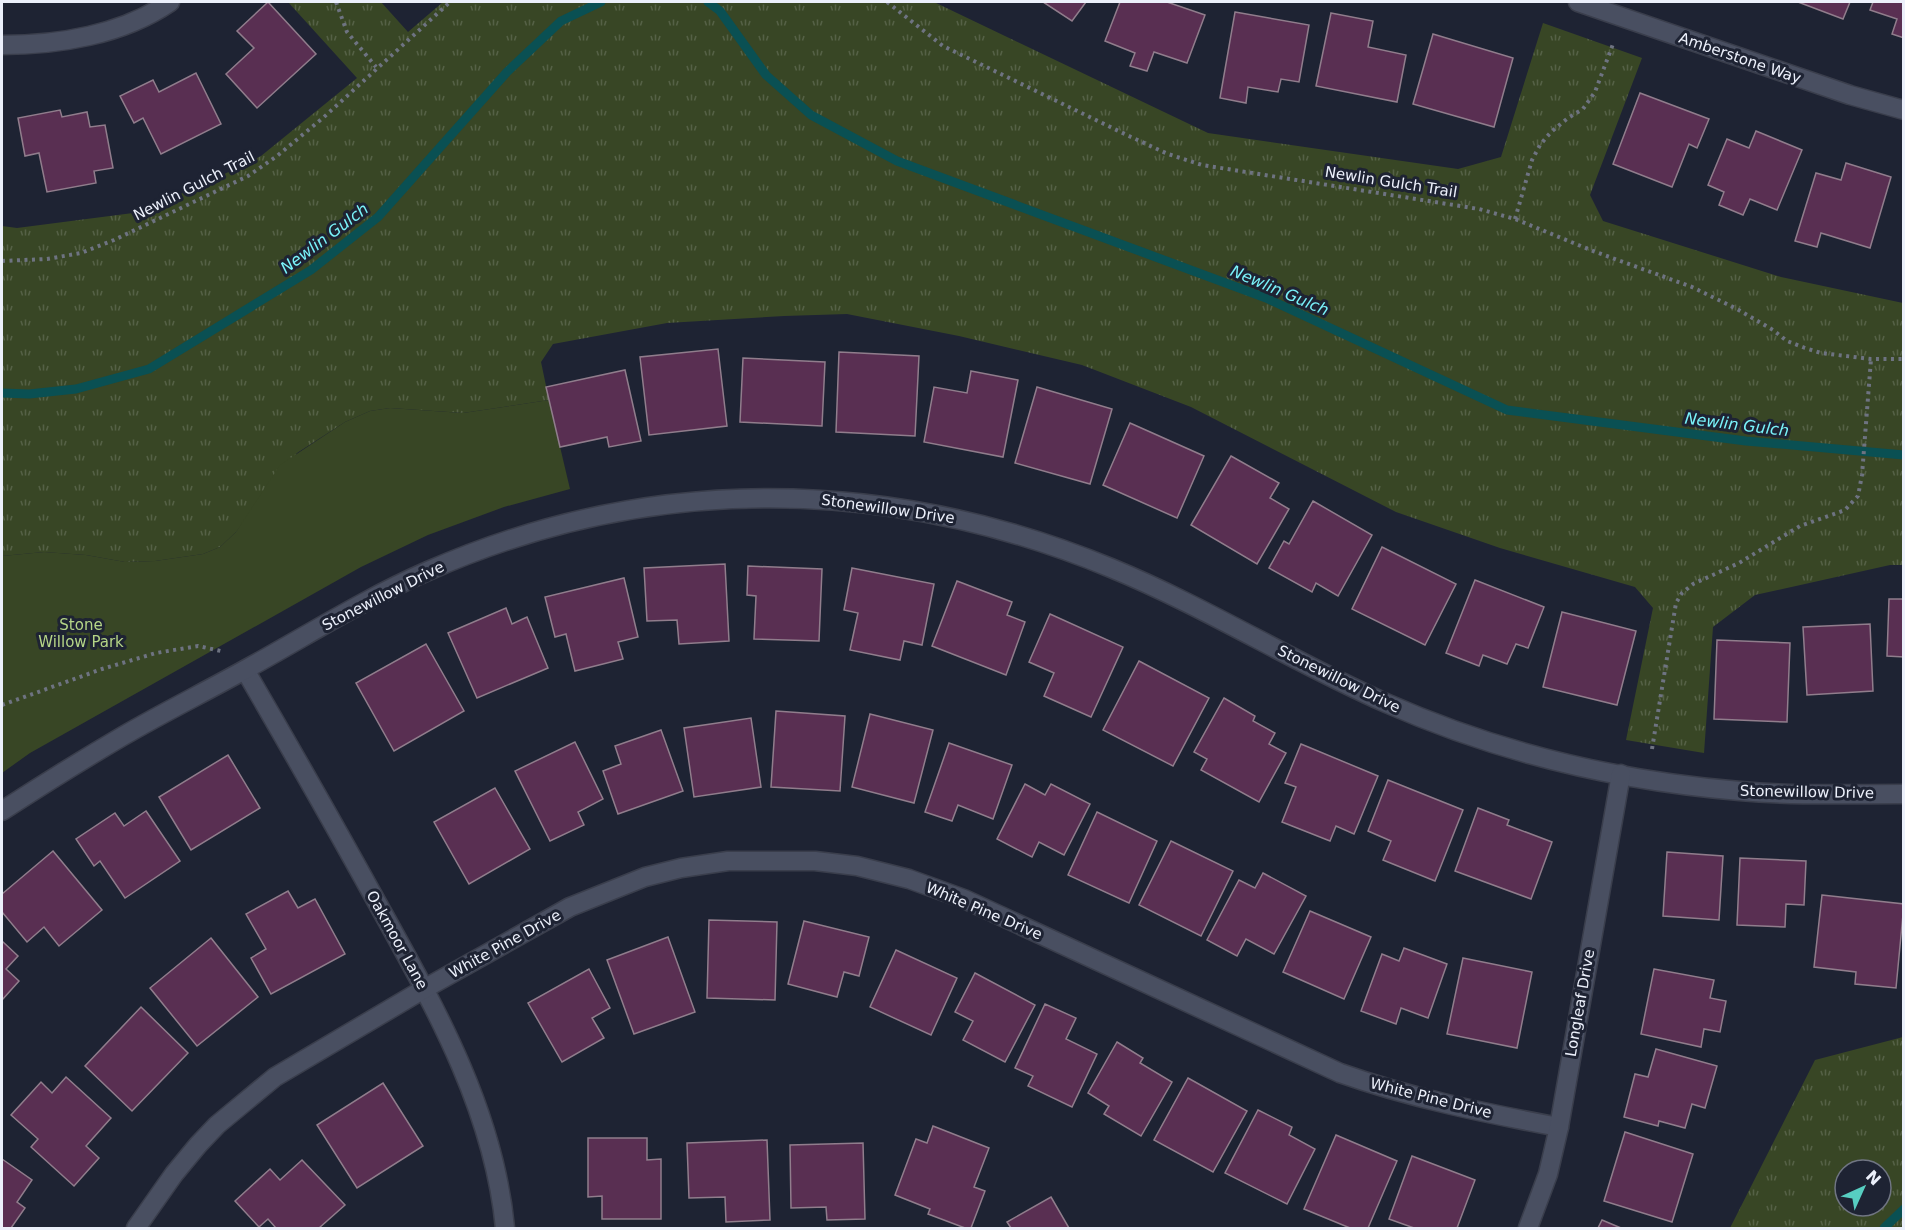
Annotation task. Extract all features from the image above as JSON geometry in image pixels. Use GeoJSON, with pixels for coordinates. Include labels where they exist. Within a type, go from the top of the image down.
{"type":"FeatureCollection","features":[{"type":"Feature","properties":{"kind":"street"},"geometry":{"type":"LineString","coordinates":[[2,45],[80,38],[134,21],[170,2]]}},
{"type":"Feature","properties":{"kind":"street","name":"Amberstone Way"},"geometry":{"type":"LineString","coordinates":[[1583,2],[1850,95],[1904,110]]}},
{"type":"Feature","properties":{"kind":"street","name":"Stonewillow Drive"},"geometry":{"type":"LineString","coordinates":[[2,811],[124,735],[375,597],[427,571],[491,547],[580,520],[664,504],[764,498],[832,500],[922,511],[975,522],[1054,546],[1145,583],[1381,701],[1503,747],[1622,774],[1701,788],[1748,792],[1904,794]]}},
{"type":"Feature","properties":{"kind":"street","name":"Oakmoor Lane"},"geometry":{"type":"LineString","coordinates":[[245,670],[330,817],[453,1045],[476,1102],[495,1167],[505,1228]]}},
{"type":"Feature","properties":{"kind":"street","name":"Longleaf Drive"},"geometry":{"type":"LineString","coordinates":[[1528,1228],[1548,1174],[1558,1127],[1622,774]]}},
{"type":"Feature","properties":{"kind":"street","name":"White Pine Drive"},"geometry":{"type":"LineString","coordinates":[[136,1228],[174,1174],[198,1145],[275,1077],[424,988],[570,908],[645,877],[681,868],[728,861],[815,861],[857,867],[909,879],[964,899],[1340,1073],[1382,1088],[1447,1105],[1558,1127]]}},
{"type":"Feature","properties":{"kind":"path"},"geometry":{"type":"LineString","coordinates":[[336,2],[347,32],[376,68]]}},
{"type":"Feature","properties":{"kind":"path","name":"Newlin Gulch Trail"},"geometry":{"type":"LineString","coordinates":[[2,261],[47,259],[81,253],[114,240],[248,176],[277,156],[324,117],[450,2]]}},
{"type":"Feature","properties":{"kind":"path","name":"Newlin Gulch Trail"},"geometry":{"type":"LineString","coordinates":[[887,2],[943,46],[1168,154],[1202,165],[1479,208],[1515,219],[1593,251],[1692,287],[1737,309],[1787,341],[1805,348],[1821,353],[1871,359],[1904,359]]}},
{"type":"Feature","properties":{"kind":"path"},"geometry":{"type":"LineString","coordinates":[[1515,219],[1532,160],[1539,145],[1551,132],[1582,109],[1595,92],[1613,44]]}},
{"type":"Feature","properties":{"kind":"path"},"geometry":{"type":"LineString","coordinates":[[1652,749],[1676,603],[1682,593],[1693,584],[1739,563],[1800,526],[1845,510],[1858,496],[1862,475],[1871,359]]}},
{"type":"Feature","properties":{"kind":"path"},"geometry":{"type":"LineString","coordinates":[[2,705],[102,669],[156,653],[198,646],[221,651]]}},
{"type":"Feature","properties":{"kind":"green space"},"geometry":{"type":"Polygon","coordinates":[[[288,2],[381,2],[408,32],[443,2],[934,2],[1208,133],[1458,169],[1501,157],[1543,23],[1642,58],[1590,195],[1603,221],[1781,277],[1903,303],[1903,565],[1890,565],[1755,595],[1713,627],[1704,753],[1626,740],[1653,608],[1635,587],[1500,548],[1396,512],[1191,407],[1082,365],[959,336],[847,314],[667,323],[553,344],[541,362],[549,400],[463,413],[390,408],[370,411],[345,422],[297,453],[236,532],[220,547],[203,554],[155,561],[125,562],[86,555],[44,552],[2,556],[2,226],[17,228],[133,213],[200,186],[261,156],[357,78],[288,2]]]}},
{"type":"Feature","properties":{"kind":"green space","name":"Stone Willow Park"},"geometry":{"type":"Polygon","coordinates":[[[549,400],[570,489],[504,507],[428,535],[361,567],[30,753],[2,773],[2,556],[44,552],[86,555],[125,562],[155,561],[203,554],[220,547],[236,532],[280,465],[345,422],[370,411],[390,408],[463,413],[549,400]]]}},
{"type":"Feature","properties":{"kind":"green space"},"geometry":{"type":"Polygon","coordinates":[[[1903,1037],[1903,1228],[1730,1228],[1815,1060],[1903,1037]]]}},
{"type":"Feature","properties":{"kind":"building"},"geometry":{"type":"Polygon","coordinates":[[[268,2],[316,54],[257,108],[226,74],[254,48],[237,31],[268,2]]]}},
{"type":"Feature","properties":{"kind":"building"},"geometry":{"type":"Polygon","coordinates":[[[1043,2],[1086,2],[1072,21],[1043,2]]]}},
{"type":"Feature","properties":{"kind":"building"},"geometry":{"type":"Polygon","coordinates":[[[1120,2],[1167,2],[1205,15],[1187,63],[1154,52],[1147,71],[1130,66],[1135,53],[1105,41],[1120,2]]]}},
{"type":"Feature","properties":{"kind":"building"},"geometry":{"type":"Polygon","coordinates":[[[1798,2],[1850,2],[1843,19],[1798,2]]]}},
{"type":"Feature","properties":{"kind":"building"},"geometry":{"type":"Polygon","coordinates":[[[1873,2],[1904,2],[1904,38],[1892,34],[1897,19],[1870,10],[1873,2]]]}},
{"type":"Feature","properties":{"kind":"building"},"geometry":{"type":"Polygon","coordinates":[[[1235,12],[1309,25],[1299,82],[1281,79],[1278,92],[1248,87],[1246,103],[1220,98],[1235,12]]]}},
{"type":"Feature","properties":{"kind":"building"},"geometry":{"type":"Polygon","coordinates":[[[1331,13],[1373,21],[1368,47],[1406,55],[1397,102],[1316,86],[1331,13]]]}},
{"type":"Feature","properties":{"kind":"building"},"geometry":{"type":"Polygon","coordinates":[[[1433,34],[1513,58],[1494,127],[1413,104],[1433,34]]]}},
{"type":"Feature","properties":{"kind":"building"},"geometry":{"type":"Polygon","coordinates":[[[196,73],[221,124],[161,154],[143,118],[134,123],[120,96],[153,80],[159,92],[196,73]]]}},
{"type":"Feature","properties":{"kind":"building"},"geometry":{"type":"Polygon","coordinates":[[[1640,93],[1709,119],[1697,148],[1689,144],[1672,187],[1613,164],[1640,93]]]}},
{"type":"Feature","properties":{"kind":"building"},"geometry":{"type":"Polygon","coordinates":[[[60,110],[62,117],[87,112],[90,127],[105,125],[113,168],[94,171],[96,183],[47,192],[39,153],[25,156],[18,118],[60,110]]]}},
{"type":"Feature","properties":{"kind":"building"},"geometry":{"type":"Polygon","coordinates":[[[1756,131],[1802,150],[1777,210],[1750,199],[1743,215],[1719,205],[1724,192],[1708,185],[1727,139],[1749,148],[1756,131]]]}},
{"type":"Feature","properties":{"kind":"building"},"geometry":{"type":"Polygon","coordinates":[[[1846,163],[1891,177],[1870,248],[1821,233],[1817,247],[1795,241],[1816,173],[1841,180],[1846,163]]]}},
{"type":"Feature","properties":{"kind":"building"},"geometry":{"type":"Polygon","coordinates":[[[718,349],[727,426],[649,435],[640,357],[718,349]]]}},
{"type":"Feature","properties":{"kind":"building"},"geometry":{"type":"Polygon","coordinates":[[[839,352],[919,356],[915,436],[836,432],[839,352]]]}},
{"type":"Feature","properties":{"kind":"building"},"geometry":{"type":"Polygon","coordinates":[[[743,358],[825,362],[822,426],[740,422],[743,358]]]}},
{"type":"Feature","properties":{"kind":"building"},"geometry":{"type":"Polygon","coordinates":[[[625,370],[641,441],[609,447],[607,437],[560,447],[546,387],[625,370]]]}},
{"type":"Feature","properties":{"kind":"building"},"geometry":{"type":"Polygon","coordinates":[[[971,371],[1018,380],[1003,457],[924,442],[934,387],[967,393],[971,371]]]}},
{"type":"Feature","properties":{"kind":"building"},"geometry":{"type":"Polygon","coordinates":[[[1037,387],[1112,409],[1090,484],[1015,463],[1037,387]]]}},
{"type":"Feature","properties":{"kind":"building"},"geometry":{"type":"Polygon","coordinates":[[[1130,423],[1204,456],[1177,518],[1103,485],[1130,423]]]}},
{"type":"Feature","properties":{"kind":"building"},"geometry":{"type":"Polygon","coordinates":[[[1231,456],[1279,483],[1270,498],[1289,509],[1257,564],[1191,525],[1231,456]]]}},
{"type":"Feature","properties":{"kind":"building"},"geometry":{"type":"Polygon","coordinates":[[[1313,501],[1372,535],[1338,596],[1316,583],[1312,592],[1269,568],[1284,541],[1289,544],[1313,501]]]}},
{"type":"Feature","properties":{"kind":"building"},"geometry":{"type":"Polygon","coordinates":[[[1382,547],[1456,584],[1425,645],[1352,609],[1382,547]]]}},
{"type":"Feature","properties":{"kind":"building"},"geometry":{"type":"Polygon","coordinates":[[[725,564],[729,641],[679,644],[677,620],[647,621],[644,568],[725,564]]]}},
{"type":"Feature","properties":{"kind":"building"},"geometry":{"type":"Polygon","coordinates":[[[748,566],[822,569],[819,641],[754,639],[756,596],[747,595],[748,566]]]}},
{"type":"Feature","properties":{"kind":"building"},"geometry":{"type":"Polygon","coordinates":[[[852,568],[934,584],[922,645],[904,641],[900,660],[850,650],[858,613],[844,610],[852,568]]]}},
{"type":"Feature","properties":{"kind":"building"},"geometry":{"type":"Polygon","coordinates":[[[624,578],[638,637],[618,642],[623,659],[575,671],[566,634],[555,637],[545,597],[624,578]]]}},
{"type":"Feature","properties":{"kind":"building"},"geometry":{"type":"Polygon","coordinates":[[[1475,580],[1544,607],[1528,648],[1516,644],[1507,664],[1483,655],[1479,666],[1446,653],[1475,580]]]}},
{"type":"Feature","properties":{"kind":"building"},"geometry":{"type":"Polygon","coordinates":[[[957,581],[1012,602],[1007,615],[1025,622],[1006,675],[932,646],[957,581]]]}},
{"type":"Feature","properties":{"kind":"building"},"geometry":{"type":"Polygon","coordinates":[[[1889,599],[1904,599],[1904,657],[1887,656],[1889,599]]]}},
{"type":"Feature","properties":{"kind":"building"},"geometry":{"type":"Polygon","coordinates":[[[506,608],[512,624],[527,617],[548,668],[477,698],[448,633],[506,608]]]}},
{"type":"Feature","properties":{"kind":"building"},"geometry":{"type":"Polygon","coordinates":[[[1562,612],[1636,631],[1617,705],[1543,687],[1562,612]]]}},
{"type":"Feature","properties":{"kind":"building"},"geometry":{"type":"Polygon","coordinates":[[[1050,614],[1123,647],[1091,717],[1044,696],[1054,673],[1029,662],[1050,614]]]}},
{"type":"Feature","properties":{"kind":"building"},"geometry":{"type":"Polygon","coordinates":[[[1870,624],[1873,691],[1807,695],[1803,627],[1870,624]]]}},
{"type":"Feature","properties":{"kind":"building"},"geometry":{"type":"Polygon","coordinates":[[[1717,640],[1790,643],[1787,722],[1714,719],[1717,640]]]}},
{"type":"Feature","properties":{"kind":"building"},"geometry":{"type":"Polygon","coordinates":[[[426,644],[464,711],[394,751],[356,683],[426,644]]]}},
{"type":"Feature","properties":{"kind":"building"},"geometry":{"type":"Polygon","coordinates":[[[1139,661],[1209,698],[1173,766],[1103,730],[1139,661]]]}},
{"type":"Feature","properties":{"kind":"building"},"geometry":{"type":"Polygon","coordinates":[[[1224,698],[1255,716],[1253,721],[1275,733],[1269,744],[1286,753],[1259,802],[1201,770],[1207,759],[1194,752],[1224,698]]]}},
{"type":"Feature","properties":{"kind":"building"},"geometry":{"type":"Polygon","coordinates":[[[776,711],[845,716],[840,791],[771,787],[776,711]]]}},
{"type":"Feature","properties":{"kind":"building"},"geometry":{"type":"Polygon","coordinates":[[[870,714],[933,730],[914,803],[852,787],[870,714]]]}},
{"type":"Feature","properties":{"kind":"building"},"geometry":{"type":"Polygon","coordinates":[[[751,718],[761,787],[694,797],[684,728],[751,718]]]}},
{"type":"Feature","properties":{"kind":"building"},"geometry":{"type":"Polygon","coordinates":[[[661,730],[683,791],[618,814],[603,771],[621,764],[615,746],[661,730]]]}},
{"type":"Feature","properties":{"kind":"building"},"geometry":{"type":"Polygon","coordinates":[[[575,742],[603,799],[578,812],[584,825],[550,841],[515,771],[575,742]]]}},
{"type":"Feature","properties":{"kind":"building"},"geometry":{"type":"Polygon","coordinates":[[[949,743],[1012,765],[993,819],[958,805],[952,821],[925,812],[949,743]]]}},
{"type":"Feature","properties":{"kind":"building"},"geometry":{"type":"Polygon","coordinates":[[[1301,744],[1378,776],[1354,834],[1336,826],[1330,841],[1282,822],[1296,787],[1285,783],[1301,744]]]}},
{"type":"Feature","properties":{"kind":"building"},"geometry":{"type":"Polygon","coordinates":[[[228,755],[260,808],[191,850],[159,797],[228,755]]]}},
{"type":"Feature","properties":{"kind":"building"},"geometry":{"type":"Polygon","coordinates":[[[1388,780],[1463,810],[1435,881],[1383,860],[1391,841],[1368,831],[1388,780]]]}},
{"type":"Feature","properties":{"kind":"building"},"geometry":{"type":"Polygon","coordinates":[[[1025,784],[1045,795],[1051,784],[1090,804],[1064,855],[1039,842],[1032,857],[997,839],[1025,784]]]}},
{"type":"Feature","properties":{"kind":"building"},"geometry":{"type":"Polygon","coordinates":[[[495,788],[530,849],[469,884],[434,822],[495,788]]]}},
{"type":"Feature","properties":{"kind":"building"},"geometry":{"type":"Polygon","coordinates":[[[1478,808],[1509,820],[1507,825],[1552,842],[1531,899],[1455,871],[1478,808]]]}},
{"type":"Feature","properties":{"kind":"building"},"geometry":{"type":"Polygon","coordinates":[[[146,811],[180,861],[125,898],[100,861],[94,866],[76,839],[115,813],[124,826],[146,811]]]}},
{"type":"Feature","properties":{"kind":"building"},"geometry":{"type":"Polygon","coordinates":[[[1097,812],[1157,841],[1129,903],[1068,875],[1097,812]]]}},
{"type":"Feature","properties":{"kind":"building"},"geometry":{"type":"Polygon","coordinates":[[[1171,841],[1233,871],[1201,936],[1139,905],[1171,841]]]}},
{"type":"Feature","properties":{"kind":"building"},"geometry":{"type":"Polygon","coordinates":[[[53,851],[102,910],[59,946],[44,927],[27,942],[2,912],[2,894],[53,851]]]}},
{"type":"Feature","properties":{"kind":"building"},"geometry":{"type":"Polygon","coordinates":[[[1667,852],[1723,856],[1719,920],[1663,916],[1667,852]]]}},
{"type":"Feature","properties":{"kind":"building"},"geometry":{"type":"Polygon","coordinates":[[[1740,858],[1806,861],[1804,905],[1786,904],[1785,927],[1737,925],[1740,858]]]}},
{"type":"Feature","properties":{"kind":"building"},"geometry":{"type":"Polygon","coordinates":[[[1263,873],[1306,896],[1274,954],[1246,939],[1237,956],[1207,940],[1239,880],[1255,888],[1263,873]]]}},
{"type":"Feature","properties":{"kind":"building"},"geometry":{"type":"Polygon","coordinates":[[[288,891],[298,908],[315,899],[345,954],[271,994],[251,958],[266,949],[246,914],[288,891]]]}},
{"type":"Feature","properties":{"kind":"building"},"geometry":{"type":"Polygon","coordinates":[[[1822,895],[1904,904],[1896,988],[1855,984],[1856,972],[1814,967],[1822,895]]]}},
{"type":"Feature","properties":{"kind":"building"},"geometry":{"type":"Polygon","coordinates":[[[1310,911],[1371,937],[1344,999],[1283,972],[1310,911]]]}},
{"type":"Feature","properties":{"kind":"building"},"geometry":{"type":"Polygon","coordinates":[[[709,920],[777,922],[775,1000],[707,998],[709,920]]]}},
{"type":"Feature","properties":{"kind":"building"},"geometry":{"type":"Polygon","coordinates":[[[804,921],[869,937],[859,976],[844,972],[837,997],[788,984],[804,921]]]}},
{"type":"Feature","properties":{"kind":"building"},"geometry":{"type":"Polygon","coordinates":[[[668,937],[695,1012],[634,1034],[607,960],[668,937]]]}},
{"type":"Feature","properties":{"kind":"building"},"geometry":{"type":"Polygon","coordinates":[[[211,938],[258,997],[197,1046],[150,988],[211,938]]]}},
{"type":"Feature","properties":{"kind":"building"},"geometry":{"type":"Polygon","coordinates":[[[2,941],[18,956],[6,969],[19,981],[2,1000],[2,941]]]}},
{"type":"Feature","properties":{"kind":"building"},"geometry":{"type":"Polygon","coordinates":[[[1404,948],[1447,964],[1428,1018],[1401,1008],[1396,1024],[1361,1011],[1382,954],[1399,961],[1404,948]]]}},
{"type":"Feature","properties":{"kind":"building"},"geometry":{"type":"Polygon","coordinates":[[[896,950],[957,978],[931,1035],[870,1007],[896,950]]]}},
{"type":"Feature","properties":{"kind":"building"},"geometry":{"type":"Polygon","coordinates":[[[1463,958],[1532,972],[1517,1048],[1447,1034],[1463,958]]]}},
{"type":"Feature","properties":{"kind":"building"},"geometry":{"type":"Polygon","coordinates":[[[589,969],[610,1008],[592,1018],[604,1038],[562,1062],[528,1003],[589,969]]]}},
{"type":"Feature","properties":{"kind":"building"},"geometry":{"type":"Polygon","coordinates":[[[1654,969],[1714,980],[1710,998],[1726,1001],[1720,1032],[1704,1029],[1701,1047],[1641,1034],[1654,969]]]}},
{"type":"Feature","properties":{"kind":"building"},"geometry":{"type":"Polygon","coordinates":[[[975,973],[1035,1005],[1005,1062],[963,1040],[973,1021],[955,1012],[975,973]]]}},
{"type":"Feature","properties":{"kind":"building"},"geometry":{"type":"Polygon","coordinates":[[[1045,1004],[1076,1018],[1066,1039],[1097,1054],[1072,1107],[1028,1086],[1033,1076],[1015,1068],[1045,1004]]]}},
{"type":"Feature","properties":{"kind":"building"},"geometry":{"type":"Polygon","coordinates":[[[141,1007],[188,1053],[132,1111],[85,1066],[141,1007]]]}},
{"type":"Feature","properties":{"kind":"building"},"geometry":{"type":"Polygon","coordinates":[[[1117,1042],[1143,1058],[1140,1063],[1172,1082],[1141,1136],[1104,1114],[1109,1106],[1088,1093],[1117,1042]]]}},
{"type":"Feature","properties":{"kind":"building"},"geometry":{"type":"Polygon","coordinates":[[[1656,1049],[1717,1066],[1705,1108],[1692,1104],[1685,1128],[1659,1121],[1658,1126],[1624,1117],[1635,1074],[1648,1077],[1656,1049]]]}},
{"type":"Feature","properties":{"kind":"building"},"geometry":{"type":"Polygon","coordinates":[[[66,1077],[111,1118],[86,1146],[99,1158],[74,1186],[31,1147],[38,1139],[11,1115],[41,1082],[52,1093],[66,1077]]]}},
{"type":"Feature","properties":{"kind":"building"},"geometry":{"type":"Polygon","coordinates":[[[1188,1078],[1247,1111],[1213,1172],[1154,1140],[1188,1078]]]}},
{"type":"Feature","properties":{"kind":"building"},"geometry":{"type":"Polygon","coordinates":[[[383,1083],[423,1146],[357,1188],[317,1125],[383,1083]]]}},
{"type":"Feature","properties":{"kind":"building"},"geometry":{"type":"Polygon","coordinates":[[[1258,1110],[1292,1127],[1289,1135],[1315,1149],[1287,1204],[1225,1173],[1258,1110]]]}},
{"type":"Feature","properties":{"kind":"building"},"geometry":{"type":"Polygon","coordinates":[[[933,1126],[989,1148],[974,1187],[985,1191],[971,1228],[965,1228],[928,1214],[930,1209],[895,1195],[916,1139],[927,1143],[933,1126]]]}},
{"type":"Feature","properties":{"kind":"building"},"geometry":{"type":"Polygon","coordinates":[[[1625,1132],[1693,1154],[1672,1222],[1604,1201],[1625,1132]]]}},
{"type":"Feature","properties":{"kind":"building"},"geometry":{"type":"Polygon","coordinates":[[[1336,1135],[1397,1161],[1368,1228],[1350,1228],[1304,1209],[1336,1135]]]}},
{"type":"Feature","properties":{"kind":"building"},"geometry":{"type":"Polygon","coordinates":[[[588,1138],[647,1138],[647,1160],[661,1159],[661,1219],[602,1219],[602,1196],[588,1197],[588,1138]]]}},
{"type":"Feature","properties":{"kind":"building"},"geometry":{"type":"Polygon","coordinates":[[[767,1140],[770,1220],[726,1222],[725,1197],[689,1198],[687,1143],[767,1140]]]}},
{"type":"Feature","properties":{"kind":"building"},"geometry":{"type":"Polygon","coordinates":[[[863,1143],[865,1219],[827,1220],[826,1207],[791,1208],[790,1145],[863,1143]]]}},
{"type":"Feature","properties":{"kind":"building"},"geometry":{"type":"Polygon","coordinates":[[[1412,1156],[1475,1180],[1457,1228],[1414,1228],[1389,1219],[1412,1156]]]}},
{"type":"Feature","properties":{"kind":"building"},"geometry":{"type":"Polygon","coordinates":[[[2,1159],[32,1180],[17,1202],[25,1208],[11,1228],[2,1228],[2,1159]]]}},
{"type":"Feature","properties":{"kind":"building"},"geometry":{"type":"Polygon","coordinates":[[[302,1160],[345,1205],[319,1228],[276,1228],[268,1219],[259,1227],[235,1201],[270,1169],[280,1180],[302,1160]]]}},
{"type":"Feature","properties":{"kind":"building"},"geometry":{"type":"Polygon","coordinates":[[[1051,1197],[1069,1228],[1011,1228],[1007,1222],[1051,1197]]]}},
{"type":"Feature","properties":{"kind":"building"},"geometry":{"type":"Polygon","coordinates":[[[1602,1220],[1621,1228],[1598,1228],[1602,1220]]]}},
{"type":"Feature","properties":{"kind":"waterway","name":"Newlin Gulch"},"geometry":{"type":"LineString","coordinates":[[2,393],[29,394],[76,389],[149,369],[311,270],[378,217],[507,72],[561,21],[601,2]]}},
{"type":"Feature","properties":{"kind":"waterway","name":"Newlin Gulch"},"geometry":{"type":"LineString","coordinates":[[708,2],[720,11],[766,75],[811,115],[897,161],[1266,298],[1507,410],[1746,441],[1904,455]]}},
{"type":"Feature","properties":{"kind":"waterway"},"geometry":{"type":"LineString","coordinates":[[1884,1228],[1904,1209]]}}]}
